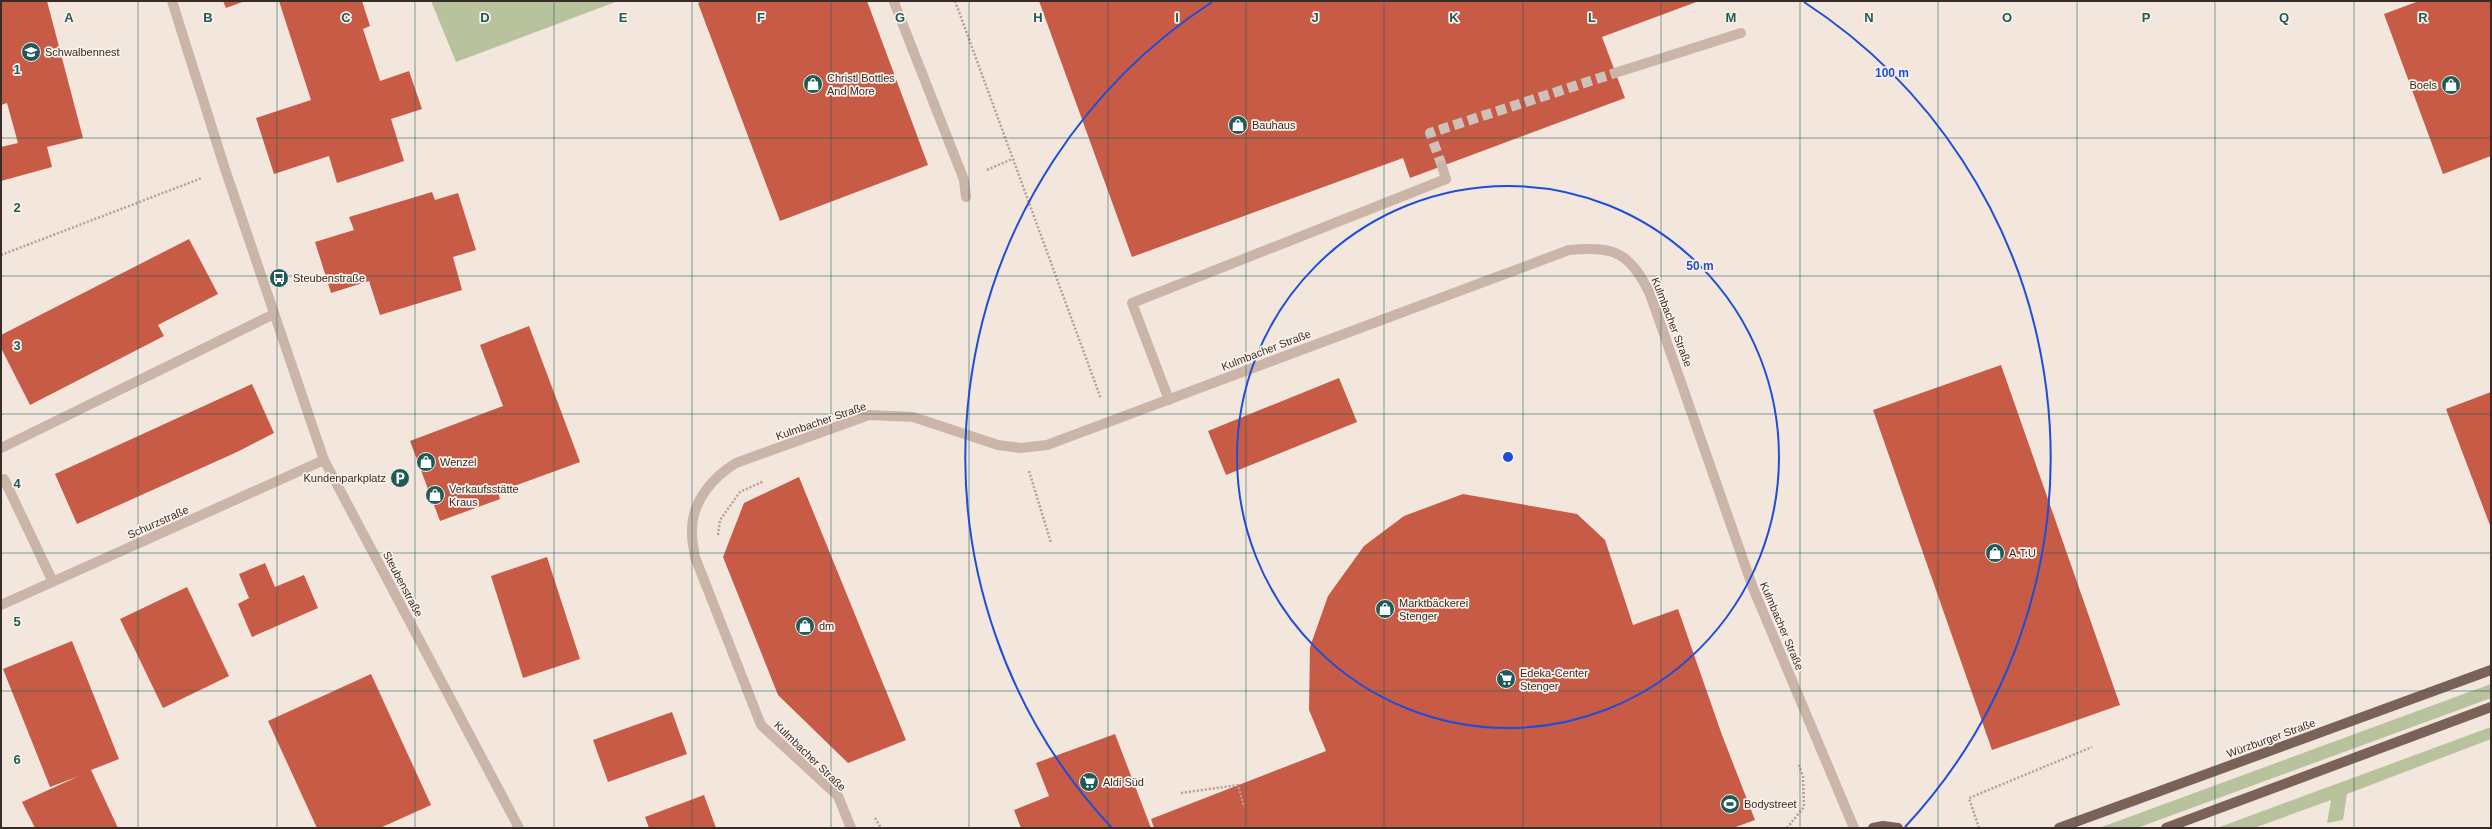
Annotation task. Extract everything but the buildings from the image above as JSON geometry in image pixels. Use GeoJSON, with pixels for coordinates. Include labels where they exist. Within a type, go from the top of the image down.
{"type":"FeatureCollection","features":[{"type":"Feature","properties":{"kind":"main road","name":"Würzburger Straße"},"geometry":{"type":"LineString","coordinates":[[2059,828],[2491,670]]}},
{"type":"Feature","properties":{"kind":"main road"},"geometry":{"type":"LineString","coordinates":[[2166,828],[2491,707]]}},
{"type":"Feature","properties":{"kind":"main road"},"geometry":{"type":"LineString","coordinates":[[1873,828],[1883,826],[1898,828]]}},
{"type":"Feature","properties":{"kind":"street","name":"Steubenstraße"},"geometry":{"type":"LineString","coordinates":[[172,1],[225,169],[324,460],[518,828]]}},
{"type":"Feature","properties":{"kind":"street"},"geometry":{"type":"LineString","coordinates":[[894,2],[964,180],[966,197]]}},
{"type":"Feature","properties":{"kind":"street"},"geometry":{"type":"LineString","coordinates":[[1615,73],[1741,33]]}},
{"type":"Feature","properties":{"kind":"street"},"geometry":{"type":"LineString","coordinates":[[1169,400],[1132,302],[1446,179],[1442,166]]}},
{"type":"Feature","properties":{"kind":"street","name":"Kulmbacher Straße"},"geometry":{"type":"LineString","coordinates":[[850,828],[838,796],[761,725],[695,557],[691,529],[699,499],[720,473],[736,463],[869,415],[913,416],[998,445],[1021,448],[1047,445],[1110,423],[1569,250],[1597,247],[1619,254],[1639,271],[1650,294],[1753,588],[1854,828]]}},
{"type":"Feature","properties":{"kind":"street"},"geometry":{"type":"LineString","coordinates":[[1,448],[274,314]]}},
{"type":"Feature","properties":{"kind":"street","name":"Schurzstraße"},"geometry":{"type":"LineString","coordinates":[[1,605],[324,460]]}},
{"type":"Feature","properties":{"kind":"street"},"geometry":{"type":"LineString","coordinates":[[4,479],[53,582]]}},
{"type":"Feature","properties":{"kind":"path"},"geometry":{"type":"LineString","coordinates":[[955,1],[1110,423]]}},
{"type":"Feature","properties":{"kind":"path"},"geometry":{"type":"LineString","coordinates":[[1,255],[225,169]]}},
{"type":"Feature","properties":{"kind":"path"},"geometry":{"type":"LineString","coordinates":[[1021,448],[1051,543]]}},
{"type":"Feature","properties":{"kind":"path"},"geometry":{"type":"LineString","coordinates":[[1023,472],[1030,474],[1035,472]]}},
{"type":"Feature","properties":{"kind":"path"},"geometry":{"type":"LineString","coordinates":[[717,543],[720,520],[740,492],[767,480]]}},
{"type":"Feature","properties":{"kind":"path"},"geometry":{"type":"LineString","coordinates":[[1979,828],[1969,798],[2092,747]]}},
{"type":"Feature","properties":{"kind":"path"},"geometry":{"type":"LineString","coordinates":[[1787,828],[1804,807],[1803,777],[1798,762]]}},
{"type":"Feature","properties":{"kind":"path"},"geometry":{"type":"LineString","coordinates":[[1181,794],[1238,785],[1244,807]]}},
{"type":"Feature","properties":{"kind":"path"},"geometry":{"type":"LineString","coordinates":[[874,816],[882,828]]}},
{"type":"Feature","properties":{"kind":"green space"},"geometry":{"type":"Polygon","coordinates":[[[431,1],[618,1],[456,62],[431,1]]]}},
{"type":"Feature","properties":{"kind":"green space"},"geometry":{"type":"Polygon","coordinates":[[[2491,684],[2491,698],[2137,828],[2099,828],[2491,684]]]}},
{"type":"Feature","properties":{"kind":"green space"},"geometry":{"type":"Polygon","coordinates":[[[2491,727],[2491,739],[2347,794],[2343,820],[2327,823],[2331,800],[2254,828],[2217,828],[2491,727]]]}},
{"type":"Feature","properties":{"kind":"tunnel"},"geometry":{"type":"LineString","coordinates":[[1442,166],[1430,133],[1615,73]]}},
{"type":"Feature","properties":{"kind":"place","name":"Schwalbennest"},"geometry":{"type":"Point","coordinates":[31,52]}},
{"type":"Feature","properties":{"kind":"place","name":"Christl Bottles And More"},"geometry":{"type":"Point","coordinates":[813,84]}},
{"type":"Feature","properties":{"kind":"place","name":"Boels"},"geometry":{"type":"Point","coordinates":[2451,85]}},
{"type":"Feature","properties":{"kind":"place","name":"Bauhaus"},"geometry":{"type":"Point","coordinates":[1238,125]}},
{"type":"Feature","properties":{"kind":"place","name":"Steubenstraße"},"geometry":{"type":"Point","coordinates":[279,278]}},
{"type":"Feature","properties":{"kind":"place","name":"Wenzel"},"geometry":{"type":"Point","coordinates":[426,462]}},
{"type":"Feature","properties":{"kind":"place","name":"Kundenparkplatz"},"geometry":{"type":"Point","coordinates":[400,478]}},
{"type":"Feature","properties":{"kind":"place","name":"Verkaufsstätte Kraus"},"geometry":{"type":"Point","coordinates":[435,495]}},
{"type":"Feature","properties":{"kind":"place","name":"A.T.U"},"geometry":{"type":"Point","coordinates":[1995,553]}},
{"type":"Feature","properties":{"kind":"place","name":"Marktbäckerei Stenger"},"geometry":{"type":"Point","coordinates":[1385,609]}},
{"type":"Feature","properties":{"kind":"place","name":"dm"},"geometry":{"type":"Point","coordinates":[805,626]}},
{"type":"Feature","properties":{"kind":"place","name":"Edeka-Center Stenger"},"geometry":{"type":"Point","coordinates":[1506,679]}},
{"type":"Feature","properties":{"kind":"place","name":"Aldi Süd"},"geometry":{"type":"Point","coordinates":[1089,782]}},
{"type":"Feature","properties":{"kind":"place","name":"Bodystreet"},"geometry":{"type":"Point","coordinates":[1730,804]}}]}
